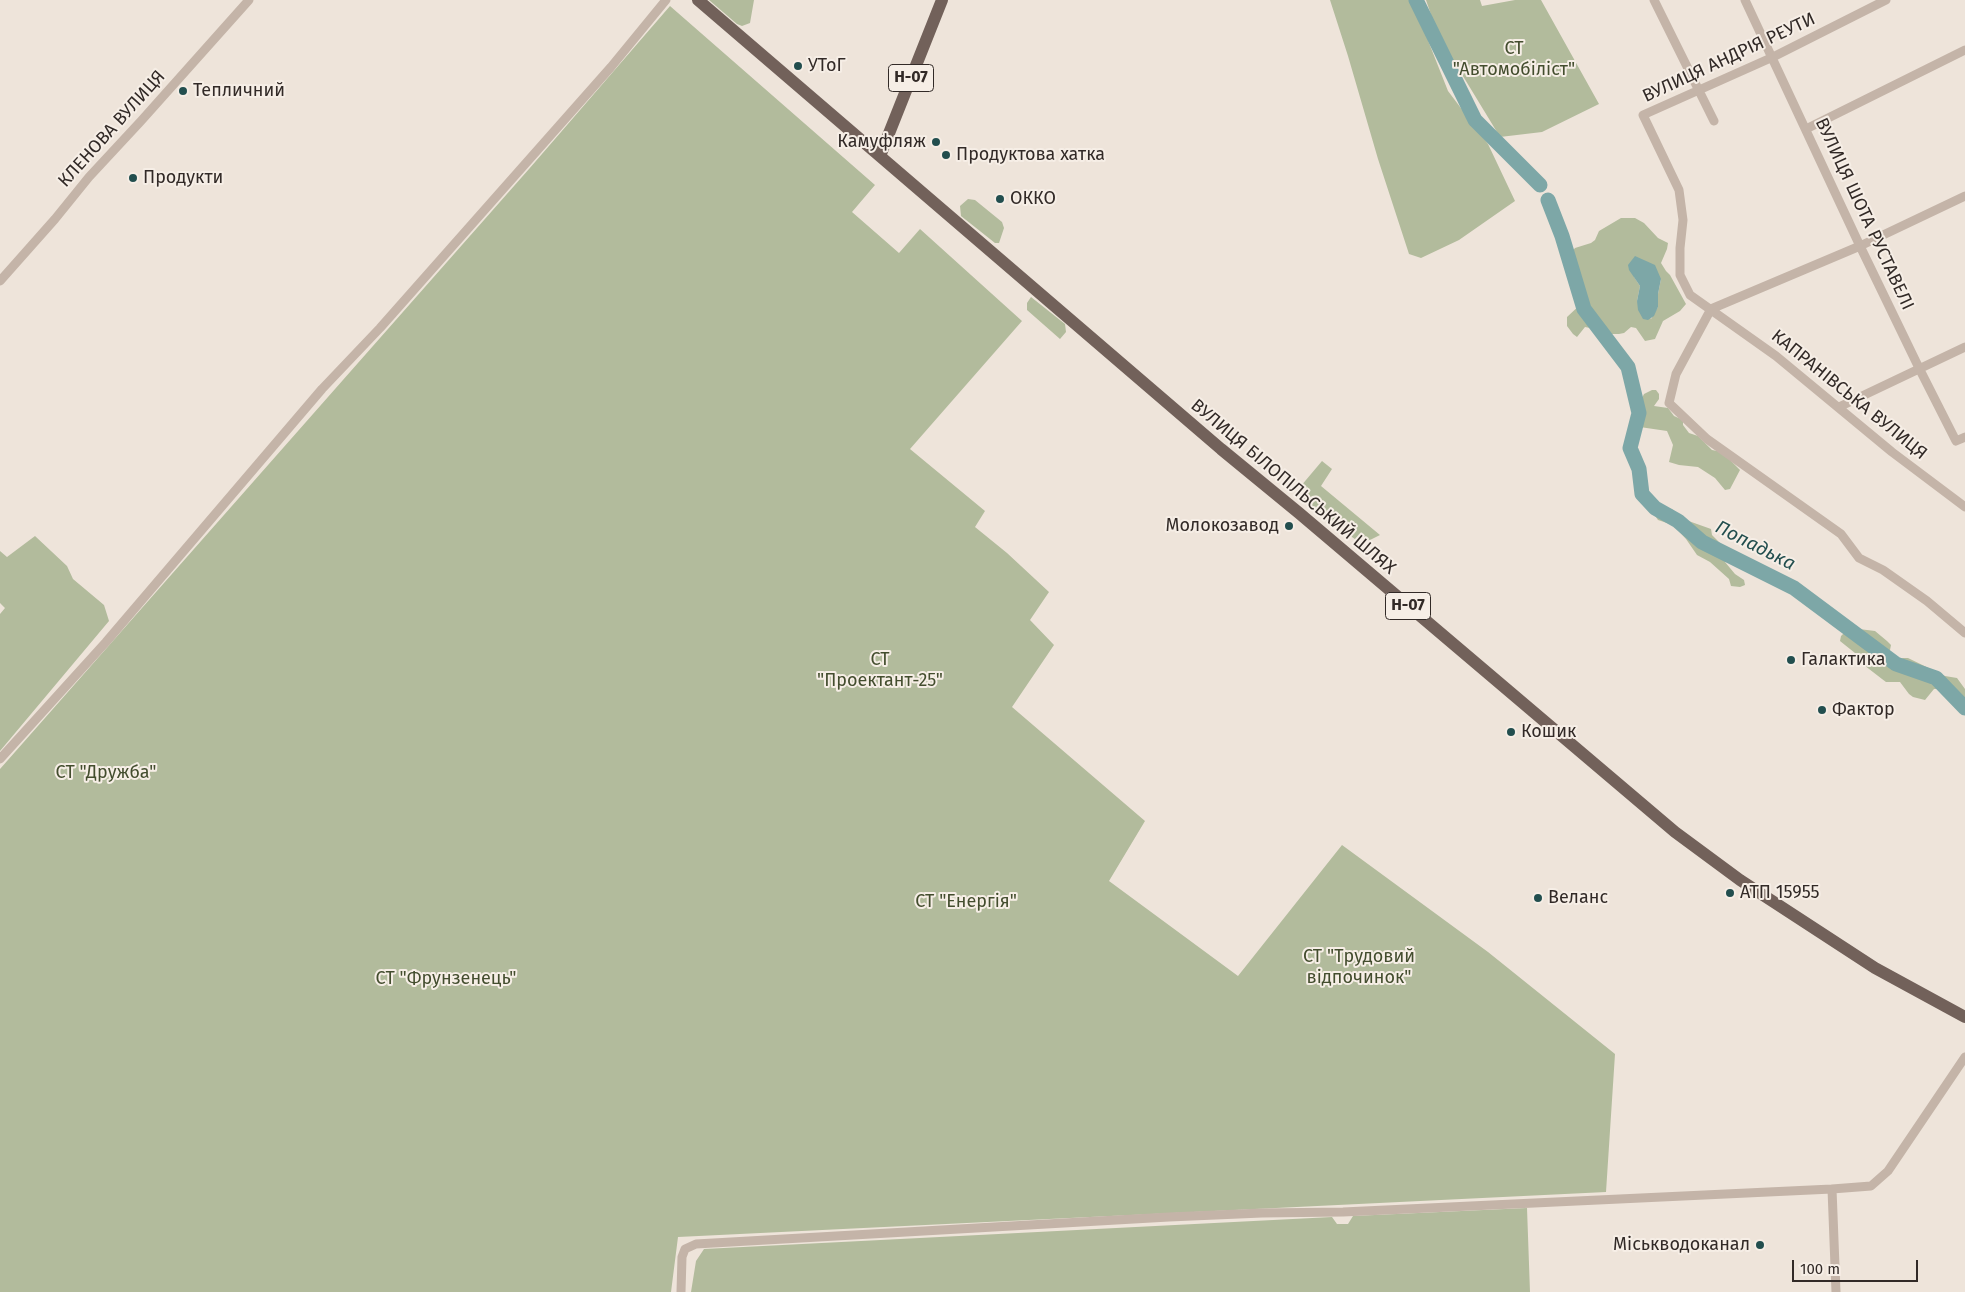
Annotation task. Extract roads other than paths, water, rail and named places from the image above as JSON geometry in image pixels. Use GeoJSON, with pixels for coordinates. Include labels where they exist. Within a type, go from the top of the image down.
{"type":"FeatureCollection","features":[{"type":"Feature","properties":{"kind":"main road","name":"ВУЛИЦЯ БІЛОПІЛЬСЬКИЙ ШЛЯХ"},"geometry":{"type":"LineString","coordinates":[[698,0],[1221,449],[1675,832],[1740,880],[1876,968],[1965,1017]]}},
{"type":"Feature","properties":{"kind":"main road","name":"Н-07"},"geometry":{"type":"LineString","coordinates":[[880,156],[942,0]]}},
{"type":"Feature","properties":{"kind":"street","name":"КЛЕНОВА ВУЛИЦЯ"},"geometry":{"type":"LineString","coordinates":[[0,281],[89,177],[249,0]]}},
{"type":"Feature","properties":{"kind":"street"},"geometry":{"type":"LineString","coordinates":[[0,759],[106,642],[322,390],[400,306],[604,74],[666,0]]}},
{"type":"Feature","properties":{"kind":"street"},"geometry":{"type":"LineString","coordinates":[[1654,0],[1714,121]]}},
{"type":"Feature","properties":{"kind":"street","name":"ВУЛИЦЯ ШОТА РУСТАВЕЛІ"},"geometry":{"type":"LineString","coordinates":[[1745,0],[1919,368],[1961,439]]}},
{"type":"Feature","properties":{"kind":"street","name":"ВУЛИЦЯ АНДРІЯ РЕУТИ"},"geometry":{"type":"LineString","coordinates":[[1711,309],[1690,295],[1680,275],[1683,220],[1679,190],[1643,116],[1772,57],[1886,0]]}},
{"type":"Feature","properties":{"kind":"street"},"geometry":{"type":"LineString","coordinates":[[1806,129],[1965,50]]}},
{"type":"Feature","properties":{"kind":"street"},"geometry":{"type":"LineString","coordinates":[[1965,196],[1860,246],[1711,309],[1676,374],[1669,403],[1707,439],[1841,534],[1859,558],[1883,570],[1927,601],[1965,632]]}},
{"type":"Feature","properties":{"kind":"street","name":"КАПРАНІВСЬКА ВУЛИЦЯ"},"geometry":{"type":"LineString","coordinates":[[1711,309],[1776,356],[1892,452],[1965,507]]}},
{"type":"Feature","properties":{"kind":"street"},"geometry":{"type":"LineString","coordinates":[[1838,407],[1965,347]]}},
{"type":"Feature","properties":{"kind":"street"},"geometry":{"type":"LineString","coordinates":[[681,1292],[684,1249],[696,1244],[1178,1216],[1343,1212],[1871,1186],[1888,1171],[1965,1057]]}},
{"type":"Feature","properties":{"kind":"street"},"geometry":{"type":"LineString","coordinates":[[1832,1189],[1836,1292]]}},
{"type":"Feature","properties":{"kind":"water"},"geometry":{"type":"Polygon","coordinates":[[[1635,256],[1655,265],[1661,279],[1658,307],[1654,316],[1648,320],[1643,319],[1638,310],[1637,301],[1640,286],[1629,270],[1628,265],[1635,256]]]}},
{"type":"Feature","properties":{"kind":"waterway","name":"Попадька"},"geometry":{"type":"LineString","coordinates":[[1416,0],[1475,120],[1540,185]]}},
{"type":"Feature","properties":{"kind":"waterway","name":"Попадька"},"geometry":{"type":"LineString","coordinates":[[1548,200],[1562,236],[1584,309],[1628,367],[1639,413],[1630,448],[1639,469],[1642,494],[1655,508],[1678,521],[1702,542],[1794,588],[1896,664],[1936,678],[1965,708]]}},
{"type":"Feature","properties":{"kind":"place","name":"УТоГ"},"geometry":{"type":"Point","coordinates":[798,66]}},
{"type":"Feature","properties":{"kind":"place","name":"Тепличний"},"geometry":{"type":"Point","coordinates":[183,91]}},
{"type":"Feature","properties":{"kind":"place","name":"Камуфляж"},"geometry":{"type":"Point","coordinates":[936,142]}},
{"type":"Feature","properties":{"kind":"place","name":"Продуктова хатка"},"geometry":{"type":"Point","coordinates":[946,155]}},
{"type":"Feature","properties":{"kind":"place","name":"Продукти"},"geometry":{"type":"Point","coordinates":[133,178]}},
{"type":"Feature","properties":{"kind":"place","name":"ОККО"},"geometry":{"type":"Point","coordinates":[1000,199]}},
{"type":"Feature","properties":{"kind":"place","name":"Молокозавод"},"geometry":{"type":"Point","coordinates":[1289,526]}},
{"type":"Feature","properties":{"kind":"place","name":"Галактика"},"geometry":{"type":"Point","coordinates":[1791,660]}},
{"type":"Feature","properties":{"kind":"place","name":"Фактор"},"geometry":{"type":"Point","coordinates":[1822,710]}},
{"type":"Feature","properties":{"kind":"place","name":"Кошик"},"geometry":{"type":"Point","coordinates":[1511,732]}},
{"type":"Feature","properties":{"kind":"place","name":"АТП 15955"},"geometry":{"type":"Point","coordinates":[1730,893]}},
{"type":"Feature","properties":{"kind":"place","name":"Веланс"},"geometry":{"type":"Point","coordinates":[1538,898]}},
{"type":"Feature","properties":{"kind":"place","name":"Міськводоканал"},"geometry":{"type":"Point","coordinates":[1760,1245]}},
{"type":"Feature","properties":{"kind":"park label","name":"СТ \"Автомобіліст\""},"geometry":{"type":"Point","coordinates":[1514,59]}},
{"type":"Feature","properties":{"kind":"park label","name":"СТ \"Проектант-25\""},"geometry":{"type":"Point","coordinates":[880,670]}},
{"type":"Feature","properties":{"kind":"park label","name":"СТ \"Дружба\""},"geometry":{"type":"Point","coordinates":[106,773]}},
{"type":"Feature","properties":{"kind":"park label","name":"СТ \"Енергія\""},"geometry":{"type":"Point","coordinates":[966,902]}},
{"type":"Feature","properties":{"kind":"park label","name":"СТ \"Трудовий відпочинок\""},"geometry":{"type":"Point","coordinates":[1359,968]}},
{"type":"Feature","properties":{"kind":"park label","name":"СТ \"Фрунзенець\""},"geometry":{"type":"Point","coordinates":[446,979]}}]}
